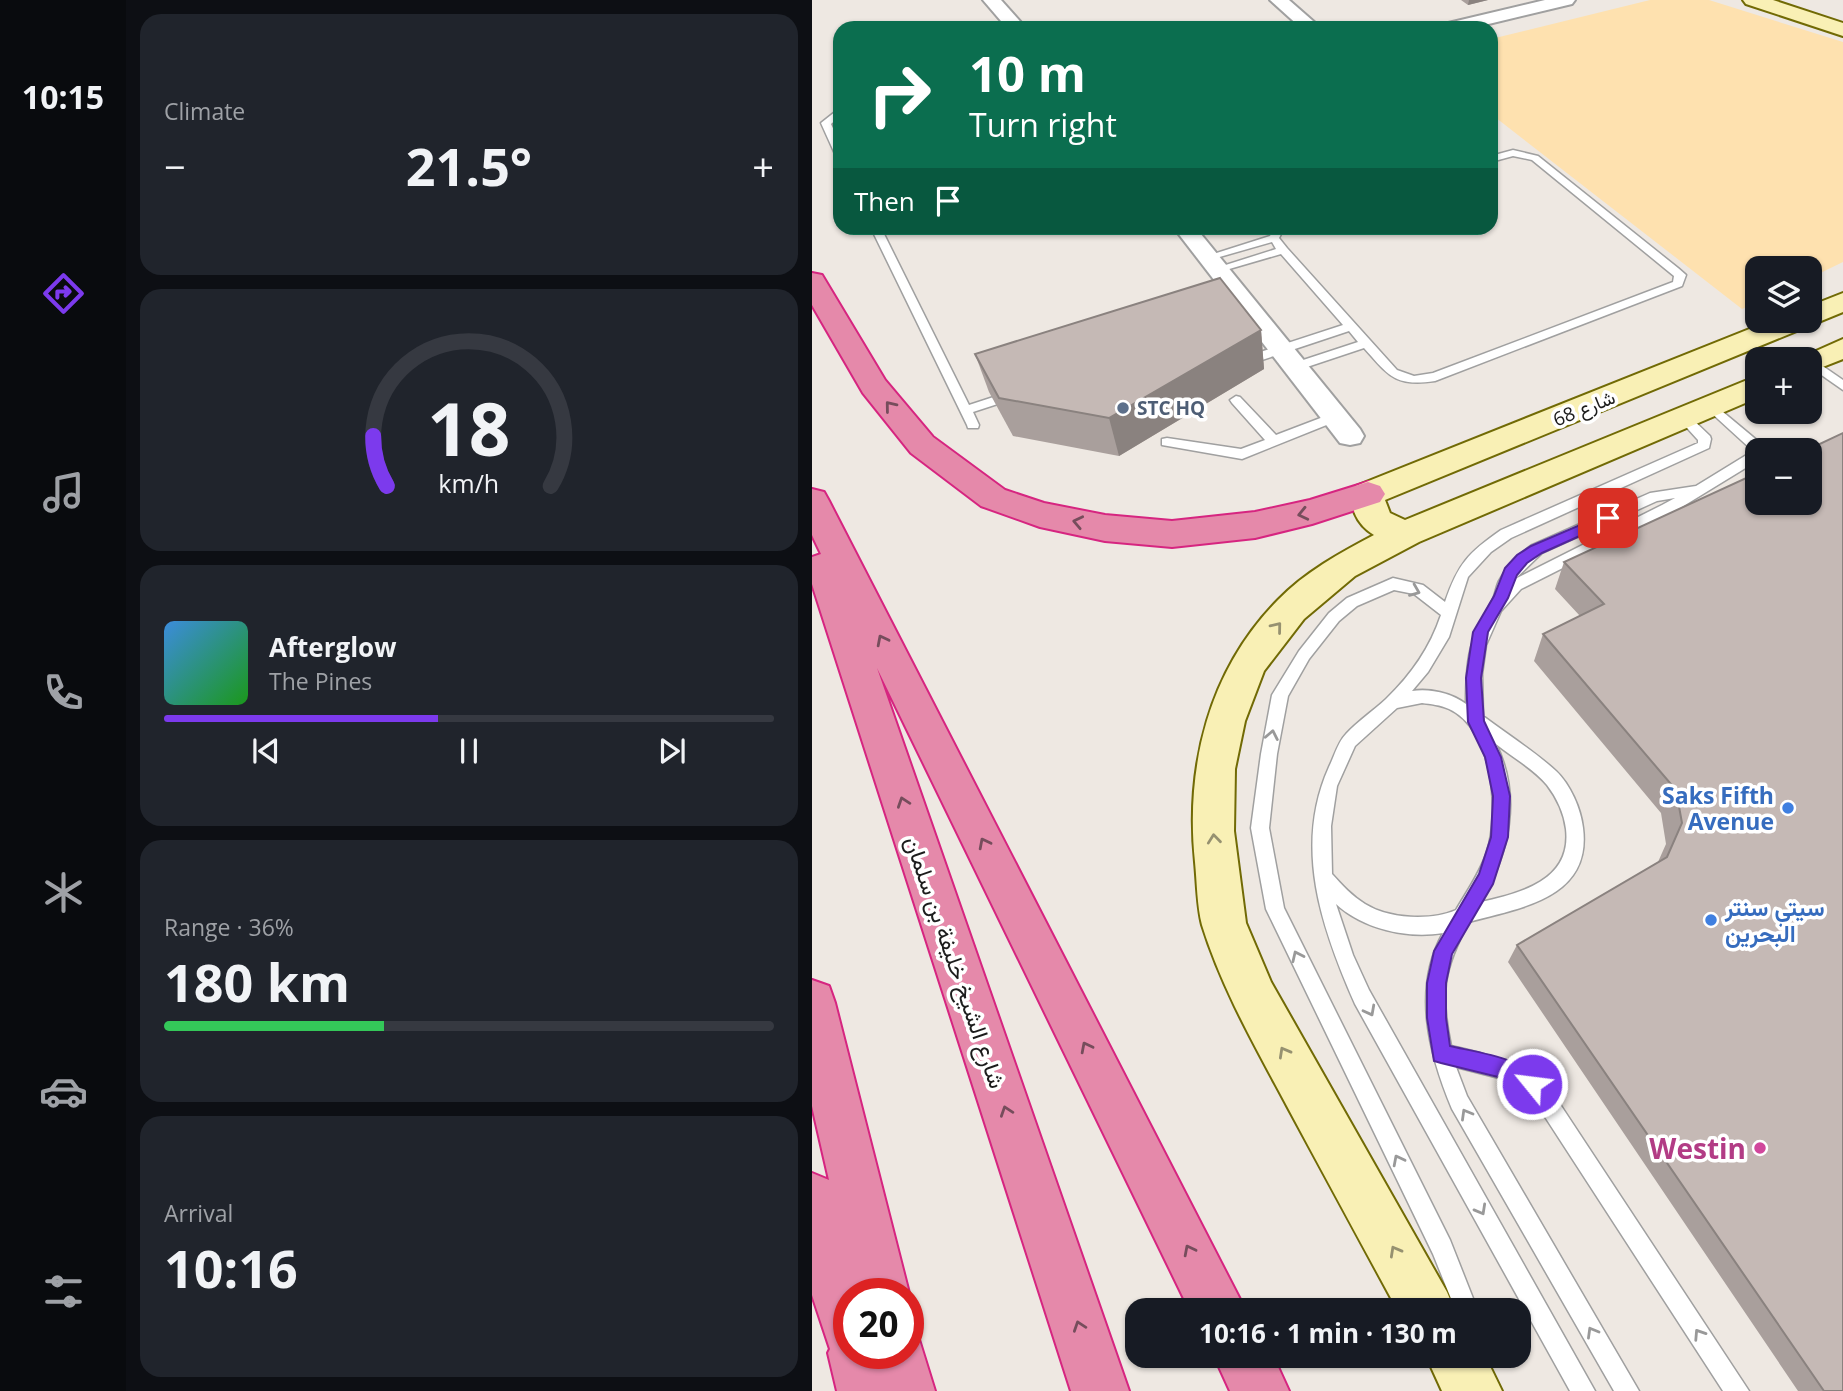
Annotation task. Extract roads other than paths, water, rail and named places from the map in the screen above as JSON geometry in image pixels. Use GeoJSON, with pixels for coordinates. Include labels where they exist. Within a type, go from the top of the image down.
{"type":"FeatureCollection","features":[{"type":"Feature","properties":{"kind":"highway"},"geometry":{"type":"LineString","coordinates":[[812,281],[874,386],[922,445],[993,498],[1040,514],[1092,525],[1172,534],[1255,524],[1312,512],[1368,494]]}},
{"type":"Feature","properties":{"kind":"highway"},"geometry":{"type":"LineString","coordinates":[[812,501],[1212,1298]]}},
{"type":"Feature","properties":{"kind":"highway","name":"شارع الشيخ خليفة بن سلمان"},"geometry":{"type":"LineString","coordinates":[[812,533],[1100,1391]]}},
{"type":"Feature","properties":{"kind":"highway"},"geometry":{"type":"LineString","coordinates":[[812,1003],[878,1278]]}},
{"type":"Feature","properties":{"kind":"highway"},"geometry":{"type":"LineString","coordinates":[[812,1199],[834,1278]]}},
{"type":"Feature","properties":{"kind":"highway"},"geometry":{"type":"LineString","coordinates":[[1248,1368],[1260,1391]]}},
{"type":"Feature","properties":{"kind":"highway"},"geometry":{"type":"LineString","coordinates":[[860,1369],[866,1391]]}},
{"type":"Feature","properties":{"kind":"highway"},"geometry":{"type":"LineString","coordinates":[[901,1369],[906,1391]]}},
{"type":"Feature","properties":{"kind":"main road"},"geometry":{"type":"LineString","coordinates":[[1753,0],[1843,30]]}},
{"type":"Feature","properties":{"kind":"main road"},"geometry":{"type":"LineString","coordinates":[[1822,311],[1843,302]]}},
{"type":"Feature","properties":{"kind":"main road","name":"شارع 68"},"geometry":{"type":"LineString","coordinates":[[1368,494],[1766,333]]}},
{"type":"Feature","properties":{"kind":"main road"},"geometry":{"type":"LineString","coordinates":[[1822,357],[1843,348]]}},
{"type":"Feature","properties":{"kind":"main road"},"geometry":{"type":"LineString","coordinates":[[1421,1298],[1254,998],[1224,923],[1213,831],[1215,769],[1225,720],[1248,663],[1291,609],[1343,567],[1407,533],[1745,391]]}},
{"type":"Feature","properties":{"kind":"main road"},"geometry":{"type":"LineString","coordinates":[[1368,494],[1368,506],[1374,519],[1388,529],[1407,533]]}},
{"type":"Feature","properties":{"kind":"main road"},"geometry":{"type":"LineString","coordinates":[[1461,1368],[1473,1391]]}},
{"type":"Feature","properties":{"kind":"street"},"geometry":{"type":"LineString","coordinates":[[992,0],[1011,21]]}},
{"type":"Feature","properties":{"kind":"street"},"geometry":{"type":"LineString","coordinates":[[1279,0],[1304,21]]}},
{"type":"Feature","properties":{"kind":"street"},"geometry":{"type":"LineString","coordinates":[[1479,21],[1566,0]]}},
{"type":"Feature","properties":{"kind":"street"},"geometry":{"type":"LineString","coordinates":[[1191,235],[1214,263],[1255,325],[1288,358],[1342,427]]}},
{"type":"Feature","properties":{"kind":"lane"},"geometry":{"type":"LineString","coordinates":[[833,118],[826,124],[833,139]]}},
{"type":"Feature","properties":{"kind":"lane"},"geometry":{"type":"LineString","coordinates":[[1278,235],[1283,250],[1393,373],[1413,380],[1424,380],[1678,284],[1679,275],[1674,270],[1535,158],[1513,153],[1498,157]]}},
{"type":"Feature","properties":{"kind":"lane"},"geometry":{"type":"LineString","coordinates":[[879,235],[973,425]]}},
{"type":"Feature","properties":{"kind":"lane"},"geometry":{"type":"LineString","coordinates":[[1214,263],[1271,235]]}},
{"type":"Feature","properties":{"kind":"lane"},"geometry":{"type":"LineString","coordinates":[[1214,263],[1283,250]]}},
{"type":"Feature","properties":{"kind":"lane"},"geometry":{"type":"LineString","coordinates":[[1288,358],[1351,326]]}},
{"type":"Feature","properties":{"kind":"lane"},"geometry":{"type":"LineString","coordinates":[[1255,358],[1288,358],[1366,343]]}},
{"type":"Feature","properties":{"kind":"lane"},"geometry":{"type":"LineString","coordinates":[[1822,371],[1843,386]]}},
{"type":"Feature","properties":{"kind":"lane"},"geometry":{"type":"LineString","coordinates":[[966,410],[1028,392]]}},
{"type":"Feature","properties":{"kind":"lane"},"geometry":{"type":"LineString","coordinates":[[1236,400],[1275,442]]}},
{"type":"Feature","properties":{"kind":"lane"},"geometry":{"type":"LineString","coordinates":[[1697,412],[1745,441]]}},
{"type":"Feature","properties":{"kind":"lane"},"geometry":{"type":"LineString","coordinates":[[1583,1391],[1362,997],[1344,957],[1329,912],[1323,878],[1322,826],[1329,786],[1349,741],[1393,702],[1423,668],[1441,637],[1462,574],[1486,548],[1506,534],[1704,445],[1697,412]]}},
{"type":"Feature","properties":{"kind":"lane"},"geometry":{"type":"LineString","coordinates":[[1167,442],[1232,454],[1251,452],[1275,442],[1342,427]]}},
{"type":"Feature","properties":{"kind":"lane"},"geometry":{"type":"LineString","coordinates":[[1500,598],[1516,586],[1667,509],[1745,462]]}},
{"type":"Feature","properties":{"kind":"lane"},"geometry":{"type":"LineString","coordinates":[[1627,1391],[1459,1102],[1441,1054],[1436,1018],[1437,983],[1443,951],[1487,878],[1500,837],[1501,796],[1493,757],[1476,722],[1474,678],[1480,632],[1500,598],[1511,572],[1522,559],[1536,550],[1655,496],[1695,490]]}},
{"type":"Feature","properties":{"kind":"lane"},"geometry":{"type":"LineString","coordinates":[[1449,613],[1418,589],[1393,584],[1352,602],[1334,617],[1304,655],[1280,695],[1269,754],[1260,828],[1275,909],[1442,1248],[1462,1298]]}},
{"type":"Feature","properties":{"kind":"lane"},"geometry":{"type":"LineString","coordinates":[[1323,878],[1365,915],[1412,924],[1441,925],[1463,915],[1543,891],[1558,879],[1569,863],[1575,846],[1576,828],[1563,792],[1551,777],[1453,703],[1422,696],[1393,702]]}},
{"type":"Feature","properties":{"kind":"lane"},"geometry":{"type":"LineString","coordinates":[[1441,1054],[1506,1069],[1519,1075],[1543,1096],[1737,1391]]}},
{"type":"Feature","properties":{"kind":"place","name":"STC HQ"},"geometry":{"type":"Point","coordinates":[1123,408]}},
{"type":"Feature","properties":{"kind":"place","name":"Saks Fifth Avenue"},"geometry":{"type":"Point","coordinates":[1788,808]}},
{"type":"Feature","properties":{"kind":"place","name":"سيتي سنتر البحرين"},"geometry":{"type":"Point","coordinates":[1711,920]}},
{"type":"Feature","properties":{"kind":"place","name":"Westin"},"geometry":{"type":"Point","coordinates":[1760,1148]}}]}
